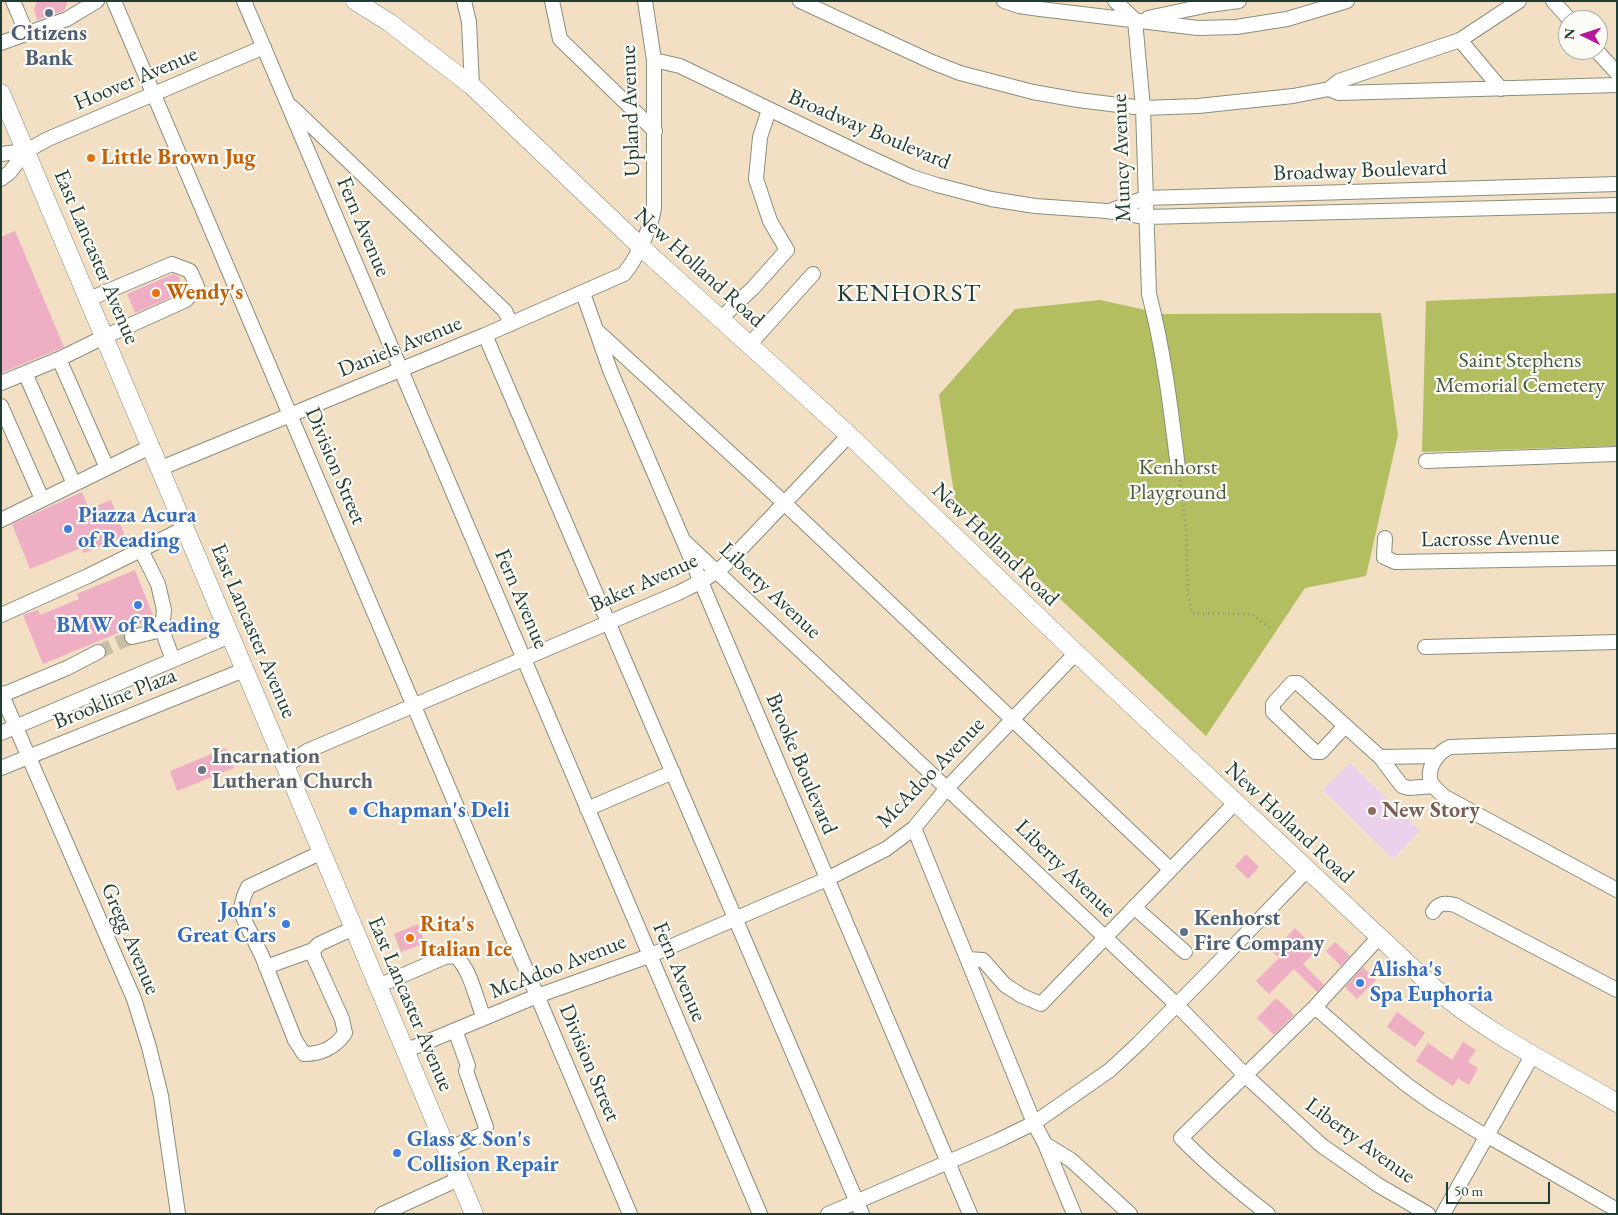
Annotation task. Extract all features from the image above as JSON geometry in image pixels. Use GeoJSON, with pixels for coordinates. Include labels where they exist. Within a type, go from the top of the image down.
{"type":"FeatureCollection","features":[{"type":"Feature","properties":{"kind":"main road","name":"New Holland Road"},"geometry":{"type":"LineString","coordinates":[[355,1],[390,23],[472,86],[641,246],[849,435],[1076,653],[1448,1001],[1493,1032],[1617,1103]]}},
{"type":"Feature","properties":{"kind":"main road","name":"East Lancaster Avenue"},"geometry":{"type":"LineString","coordinates":[[1,93],[152,446],[244,670],[474,1214]]}},
{"type":"Feature","properties":{"kind":"street"},"geometry":{"type":"LineString","coordinates":[[13,1],[27,34]]}},
{"type":"Feature","properties":{"kind":"street"},"geometry":{"type":"LineString","coordinates":[[114,1],[154,94]]}},
{"type":"Feature","properties":{"kind":"street","name":"Fern Avenue"},"geometry":{"type":"LineString","coordinates":[[244,1],[760,1214]]}},
{"type":"Feature","properties":{"kind":"street"},"geometry":{"type":"LineString","coordinates":[[464,1],[469,22],[472,86]]}},
{"type":"Feature","properties":{"kind":"street"},"geometry":{"type":"LineString","coordinates":[[552,1],[560,40],[655,131]]}},
{"type":"Feature","properties":{"kind":"street","name":"Upland Avenue"},"geometry":{"type":"LineString","coordinates":[[641,246],[653,216],[654,208],[654,60],[645,1]]}},
{"type":"Feature","properties":{"kind":"street"},"geometry":{"type":"LineString","coordinates":[[800,1],[932,62],[977,78],[1033,92],[1143,108],[1226,103],[1293,96],[1329,89],[1338,81],[1460,40],[1519,1]]}},
{"type":"Feature","properties":{"kind":"street"},"geometry":{"type":"LineString","coordinates":[[1004,1],[1040,10],[1198,28],[1236,27],[1287,19],[1347,1]]}},
{"type":"Feature","properties":{"kind":"street"},"geometry":{"type":"LineString","coordinates":[[1115,1],[1135,20]]}},
{"type":"Feature","properties":{"kind":"street"},"geometry":{"type":"LineString","coordinates":[[1135,20],[1239,1]]}},
{"type":"Feature","properties":{"kind":"street"},"geometry":{"type":"LineString","coordinates":[[1,43],[67,19],[97,2]]}},
{"type":"Feature","properties":{"kind":"street","name":"Muncy Avenue"},"geometry":{"type":"LineString","coordinates":[[1135,20],[1143,108],[1149,294],[1156,318],[1178,468]]}},
{"type":"Feature","properties":{"kind":"street"},"geometry":{"type":"LineString","coordinates":[[1460,40],[1501,89]]}},
{"type":"Feature","properties":{"kind":"street","name":"Hoover Avenue"},"geometry":{"type":"LineString","coordinates":[[26,152],[48,139],[264,48]]}},
{"type":"Feature","properties":{"kind":"street","name":"Broadway Boulevard"},"geometry":{"type":"LineString","coordinates":[[654,60],[680,66],[890,167],[937,185],[991,199],[1035,206],[1106,211],[1146,217],[1617,204]]}},
{"type":"Feature","properties":{"kind":"street"},"geometry":{"type":"LineString","coordinates":[[1605,60],[1617,73]]}},
{"type":"Feature","properties":{"kind":"street"},"geometry":{"type":"LineString","coordinates":[[1329,89],[1339,93],[1617,84]]}},
{"type":"Feature","properties":{"kind":"street","name":"Division Street"},"geometry":{"type":"LineString","coordinates":[[154,94],[630,1214]]}},
{"type":"Feature","properties":{"kind":"street"},"geometry":{"type":"LineString","coordinates":[[288,103],[505,311],[512,324]]}},
{"type":"Feature","properties":{"kind":"street"},"geometry":{"type":"LineString","coordinates":[[720,319],[753,288],[787,250],[770,221],[756,179],[760,137],[769,110]]}},
{"type":"Feature","properties":{"kind":"street"},"geometry":{"type":"LineString","coordinates":[[1,154],[26,152]]}},
{"type":"Feature","properties":{"kind":"street"},"geometry":{"type":"LineString","coordinates":[[1,179],[10,172],[26,152]]}},
{"type":"Feature","properties":{"kind":"street","name":"Broadway Boulevard"},"geometry":{"type":"LineString","coordinates":[[1106,211],[1145,198],[1617,184]]}},
{"type":"Feature","properties":{"kind":"street","name":"Daniels Avenue"},"geometry":{"type":"LineString","coordinates":[[161,468],[583,293],[624,274],[641,246]]}},
{"type":"Feature","properties":{"kind":"street"},"geometry":{"type":"LineString","coordinates":[[1,383],[59,359],[104,336],[186,300],[197,286],[190,271],[172,264],[89,298]]}},
{"type":"Feature","properties":{"kind":"street"},"geometry":{"type":"LineString","coordinates":[[749,345],[812,274]]}},
{"type":"Feature","properties":{"kind":"street","name":"Brooke Boulevard"},"geometry":{"type":"LineString","coordinates":[[583,293],[610,370],[970,1214]]}},
{"type":"Feature","properties":{"kind":"street","name":"Brooke Boulevard"},"geometry":{"type":"LineString","coordinates":[[595,329],[783,503],[1170,869]]}},
{"type":"Feature","properties":{"kind":"street"},"geometry":{"type":"LineString","coordinates":[[485,335],[859,1208]]}},
{"type":"Feature","properties":{"kind":"street"},"geometry":{"type":"LineString","coordinates":[[59,359],[106,468]]}},
{"type":"Feature","properties":{"kind":"street"},"geometry":{"type":"LineString","coordinates":[[25,372],[74,484]]}},
{"type":"Feature","properties":{"kind":"street"},"geometry":{"type":"LineString","coordinates":[[1,406],[42,499]]}},
{"type":"Feature","properties":{"kind":"street","name":"Baker Avenue"},"geometry":{"type":"LineString","coordinates":[[286,766],[307,751],[701,582],[718,572],[849,435]]}},
{"type":"Feature","properties":{"kind":"street"},"geometry":{"type":"LineString","coordinates":[[3,515],[42,499],[152,446]]}},
{"type":"Feature","properties":{"kind":"street"},"geometry":{"type":"LineString","coordinates":[[1426,460],[1617,454]]}},
{"type":"Feature","properties":{"kind":"street"},"geometry":{"type":"LineString","coordinates":[[1,615],[88,576],[185,528]]}},
{"type":"Feature","properties":{"kind":"street","name":"Lacrosse Avenue"},"geometry":{"type":"LineString","coordinates":[[1385,538],[1384,557],[1396,562],[1617,558]]}},
{"type":"Feature","properties":{"kind":"street","name":"Liberty Avenue"},"geometry":{"type":"LineString","coordinates":[[683,540],[1178,1004],[1246,1076],[1321,1145],[1378,1185],[1428,1214]]}},
{"type":"Feature","properties":{"kind":"street"},"geometry":{"type":"LineString","coordinates":[[141,550],[158,584],[164,610],[162,630],[173,660]]}},
{"type":"Feature","properties":{"kind":"street"},"geometry":{"type":"LineString","coordinates":[[132,637],[162,630]]}},
{"type":"Feature","properties":{"kind":"street","name":"Brookline Plaza"},"geometry":{"type":"LineString","coordinates":[[1,734],[230,636]]}},
{"type":"Feature","properties":{"kind":"street"},"geometry":{"type":"LineString","coordinates":[[1425,647],[1617,642]]}},
{"type":"Feature","properties":{"kind":"street"},"geometry":{"type":"LineString","coordinates":[[2,694],[67,668],[98,652]]}},
{"type":"Feature","properties":{"kind":"street","name":"McAdoo Avenue"},"geometry":{"type":"LineString","coordinates":[[405,1051],[537,996],[649,956],[827,879],[879,853],[914,828],[948,787],[1076,653]]}},
{"type":"Feature","properties":{"kind":"street","name":"Brookline Plaza"},"geometry":{"type":"LineString","coordinates":[[1,768],[244,670]]}},
{"type":"Feature","properties":{"kind":"street"},"geometry":{"type":"LineString","coordinates":[[1345,726],[1321,752],[1315,752],[1273,712],[1273,704],[1292,683],[1298,683],[1380,758],[1402,786],[1409,788],[1434,786]]}},
{"type":"Feature","properties":{"kind":"street","name":"Gregg Avenue"},"geometry":{"type":"LineString","coordinates":[[2,694],[134,1000],[150,1047],[161,1096],[178,1214]]}},
{"type":"Feature","properties":{"kind":"street"},"geometry":{"type":"LineString","coordinates":[[1617,741],[1457,746],[1447,748],[1438,756],[1431,770],[1431,781],[1444,797],[1617,890]]}},
{"type":"Feature","properties":{"kind":"street"},"geometry":{"type":"LineString","coordinates":[[1380,758],[1438,756]]}},
{"type":"Feature","properties":{"kind":"street"},"geometry":{"type":"LineString","coordinates":[[587,809],[673,772]]}},
{"type":"Feature","properties":{"kind":"street"},"geometry":{"type":"LineString","coordinates":[[968,959],[983,960],[1006,986],[1022,996],[1042,1004],[1235,803]]}},
{"type":"Feature","properties":{"kind":"street"},"geometry":{"type":"LineString","coordinates":[[914,828],[1034,1123],[1045,1144],[1074,1214]]}},
{"type":"Feature","properties":{"kind":"street"},"geometry":{"type":"LineString","coordinates":[[313,950],[314,957],[342,1019],[345,1032],[339,1042],[315,1054],[304,1054],[295,1040],[266,967],[240,911],[248,887],[322,852]]}},
{"type":"Feature","properties":{"kind":"street"},"geometry":{"type":"LineString","coordinates":[[828,1214],[859,1208],[948,1162],[1034,1123],[1110,1070],[1178,1004],[1307,870]]}},
{"type":"Feature","properties":{"kind":"street"},"geometry":{"type":"LineString","coordinates":[[1433,912],[1436,906],[1442,903],[1455,905],[1617,990]]}},
{"type":"Feature","properties":{"kind":"street"},"geometry":{"type":"LineString","coordinates":[[1134,907],[1185,952]]}},
{"type":"Feature","properties":{"kind":"street"},"geometry":{"type":"LineString","coordinates":[[266,967],[313,950],[319,944],[354,928]]}},
{"type":"Feature","properties":{"kind":"street"},"geometry":{"type":"LineString","coordinates":[[1268,1214],[1207,1164],[1181,1138],[1315,1007],[1379,937]]}},
{"type":"Feature","properties":{"kind":"street"},"geometry":{"type":"LineString","coordinates":[[378,986],[450,956],[456,956],[462,963],[472,984],[475,998],[484,1018]]}},
{"type":"Feature","properties":{"kind":"street"},"geometry":{"type":"LineString","coordinates":[[1315,1007],[1370,1055],[1432,1104],[1617,1210]]}},
{"type":"Feature","properties":{"kind":"street"},"geometry":{"type":"LineString","coordinates":[[447,1149],[484,1134],[486,1131],[466,1071],[468,1066],[455,1030]]}},
{"type":"Feature","properties":{"kind":"street"},"geometry":{"type":"LineString","coordinates":[[1443,1214],[1533,1054]]}},
{"type":"Feature","properties":{"kind":"street"},"geometry":{"type":"LineString","coordinates":[[1045,1144],[1071,1160],[1130,1214]]}},
{"type":"Feature","properties":{"kind":"street"},"geometry":{"type":"LineString","coordinates":[[382,1214],[460,1179]]}},
{"type":"Feature","properties":{"kind":"path"},"geometry":{"type":"LineString","coordinates":[[1178,468],[1186,526],[1188,594],[1192,613],[1252,614],[1271,629]]}},
{"type":"Feature","properties":{"kind":"shaded area","name":"New Story"},"geometry":{"type":"Polygon","coordinates":[[[1350,763],[1420,831],[1393,859],[1323,790],[1350,763]]]}},
{"type":"Feature","properties":{"kind":"green space","name":"Saint Stephens Memorial Cemetery"},"geometry":{"type":"Polygon","coordinates":[[[1617,293],[1617,446],[1422,452],[1426,301],[1617,293]]]}},
{"type":"Feature","properties":{"kind":"green space","name":"Kenhorst Playground"},"geometry":{"type":"Polygon","coordinates":[[[1100,300],[1164,314],[1381,313],[1398,435],[1366,576],[1305,588],[1206,736],[955,500],[939,395],[1015,309],[1100,300]]]}},
{"type":"Feature","properties":{"kind":"building","name":"Citizens Bank"},"geometry":{"type":"Polygon","coordinates":[[[37,1],[68,1],[64,11],[37,20],[34,9],[37,1]]]}},
{"type":"Feature","properties":{"kind":"building"},"geometry":{"type":"Polygon","coordinates":[[[15,231],[64,347],[1,373],[1,237],[15,231]]]}},
{"type":"Feature","properties":{"kind":"building","name":"Wendy's"},"geometry":{"type":"Polygon","coordinates":[[[173,274],[178,276],[184,289],[180,293],[135,313],[127,294],[173,274]]]}},
{"type":"Feature","properties":{"kind":"building","name":"Piazza Acura of Reading"},"geometry":{"type":"Polygon","coordinates":[[[82,492],[89,509],[111,500],[125,536],[84,553],[81,548],[30,569],[12,524],[82,492]]]}},
{"type":"Feature","properties":{"kind":"building"},"geometry":{"type":"Polygon","coordinates":[[[135,570],[154,618],[43,664],[23,615],[38,610],[40,615],[79,599],[77,594],[135,570]]]}},
{"type":"Feature","properties":{"kind":"building","name":"Incarnation Lutheran Church"},"geometry":{"type":"Polygon","coordinates":[[[226,748],[234,768],[177,791],[170,771],[226,748]]]}},
{"type":"Feature","properties":{"kind":"building"},"geometry":{"type":"Polygon","coordinates":[[[1246,854],[1259,867],[1248,879],[1235,866],[1246,854]]]}},
{"type":"Feature","properties":{"kind":"building","name":"Rita's Italian Ice"},"geometry":{"type":"Polygon","coordinates":[[[418,924],[425,943],[401,952],[394,934],[418,924]]]}},
{"type":"Feature","properties":{"kind":"building"},"geometry":{"type":"Polygon","coordinates":[[[1295,928],[1317,950],[1303,964],[1324,985],[1317,992],[1294,969],[1269,994],[1256,981],[1279,958],[1272,952],[1295,928]]]}},
{"type":"Feature","properties":{"kind":"building"},"geometry":{"type":"Polygon","coordinates":[[[1335,942],[1350,956],[1341,966],[1326,951],[1335,942]]]}},
{"type":"Feature","properties":{"kind":"building","name":"Alisha's Spa Euphoria"},"geometry":{"type":"Polygon","coordinates":[[[1363,967],[1376,980],[1357,999],[1345,987],[1363,967]]]}},
{"type":"Feature","properties":{"kind":"building"},"geometry":{"type":"Polygon","coordinates":[[[1276,998],[1294,1015],[1274,1035],[1257,1018],[1276,998]]]}},
{"type":"Feature","properties":{"kind":"building"},"geometry":{"type":"Polygon","coordinates":[[[1397,1012],[1425,1033],[1415,1047],[1387,1027],[1397,1012]]]}},
{"type":"Feature","properties":{"kind":"building"},"geometry":{"type":"Polygon","coordinates":[[[1463,1042],[1476,1050],[1468,1062],[1478,1068],[1469,1085],[1458,1078],[1453,1086],[1416,1061],[1428,1043],[1452,1060],[1463,1042]]]}},
{"type":"Feature","properties":{"kind":"tunnel"},"geometry":{"type":"LineString","coordinates":[[98,652],[132,637]]}},
{"type":"Feature","properties":{"kind":"place","name":"Citizens Bank"},"geometry":{"type":"Point","coordinates":[49,13]}},
{"type":"Feature","properties":{"kind":"place","name":"Little Brown Jug"},"geometry":{"type":"Point","coordinates":[91,158]}},
{"type":"Feature","properties":{"kind":"place","name":"Wendy's"},"geometry":{"type":"Point","coordinates":[156,293]}},
{"type":"Feature","properties":{"kind":"place","name":"Piazza Acura of Reading"},"geometry":{"type":"Point","coordinates":[68,529]}},
{"type":"Feature","properties":{"kind":"place","name":"BMW of Reading"},"geometry":{"type":"Point","coordinates":[138,605]}},
{"type":"Feature","properties":{"kind":"place","name":"Incarnation Lutheran Church"},"geometry":{"type":"Point","coordinates":[202,770]}},
{"type":"Feature","properties":{"kind":"place","name":"Chapman's Deli"},"geometry":{"type":"Point","coordinates":[353,811]}},
{"type":"Feature","properties":{"kind":"place","name":"New Story"},"geometry":{"type":"Point","coordinates":[1372,811]}},
{"type":"Feature","properties":{"kind":"place","name":"John's Great Cars"},"geometry":{"type":"Point","coordinates":[286,924]}},
{"type":"Feature","properties":{"kind":"place","name":"Kenhorst Fire Company"},"geometry":{"type":"Point","coordinates":[1184,932]}},
{"type":"Feature","properties":{"kind":"place","name":"Rita's Italian Ice"},"geometry":{"type":"Point","coordinates":[410,938]}},
{"type":"Feature","properties":{"kind":"place","name":"Alisha's Spa Euphoria"},"geometry":{"type":"Point","coordinates":[1360,983]}},
{"type":"Feature","properties":{"kind":"place","name":"Glass & Son's Collision Repair"},"geometry":{"type":"Point","coordinates":[397,1153]}},
{"type":"Feature","properties":{"kind":"district","name":"KENHORST"},"geometry":{"type":"Point","coordinates":[909,294]}}]}
